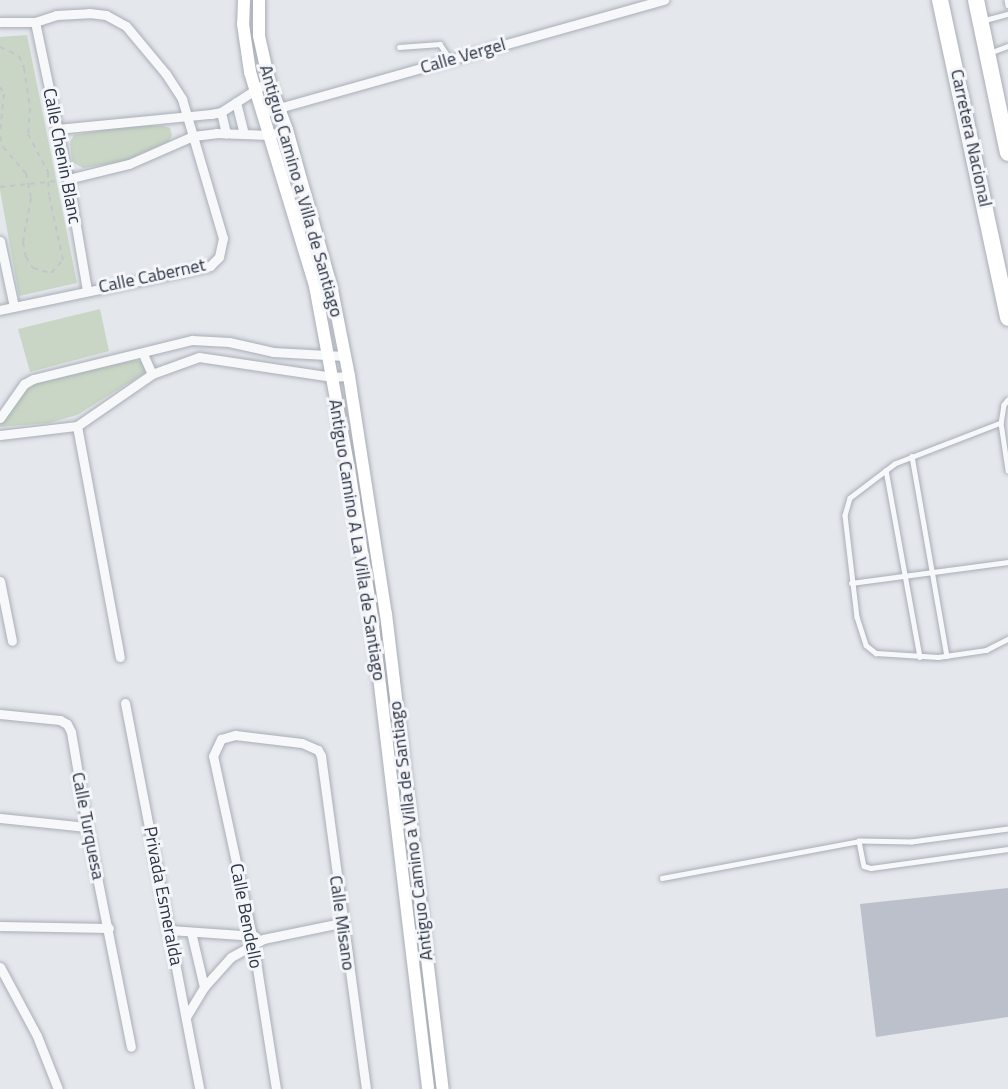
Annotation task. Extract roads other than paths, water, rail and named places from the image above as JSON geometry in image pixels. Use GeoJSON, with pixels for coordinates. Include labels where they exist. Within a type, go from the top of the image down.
{"type":"FeatureCollection","features":[{"type":"Feature","properties":{"kind":"highway","name":"Carretera Nacional"},"geometry":{"type":"LineString","coordinates":[[940,0],[1008,317]]}},
{"type":"Feature","properties":{"kind":"highway","name":"Carretera Nacional"},"geometry":{"type":"LineString","coordinates":[[976,0],[1008,153]]}},
{"type":"Feature","properties":{"kind":"street","name":"Antiguo Camino A La Villa de Santiago"},"geometry":{"type":"LineString","coordinates":[[244,0],[243,24],[255,91],[315,286],[333,377],[372,618],[428,1089]]}},
{"type":"Feature","properties":{"kind":"street","name":"Antiguo Camino a Villa de Santiago"},"geometry":{"type":"LineString","coordinates":[[259,0],[259,36],[269,81],[287,130],[331,285],[349,376],[386,614],[443,1089]]}},
{"type":"Feature","properties":{"kind":"street","name":"Calle Vergel"},"geometry":{"type":"LineString","coordinates":[[261,113],[664,0]]}},
{"type":"Feature","properties":{"kind":"street"},"geometry":{"type":"LineString","coordinates":[[0,22],[35,22],[67,13],[89,13],[115,19],[134,35],[166,74],[178,93],[193,136]]}},
{"type":"Feature","properties":{"kind":"street","name":"Calle Chenin Blanc"},"geometry":{"type":"LineString","coordinates":[[35,22],[68,180],[87,290]]}},
{"type":"Feature","properties":{"kind":"street"},"geometry":{"type":"LineString","coordinates":[[57,129],[109,122],[187,118],[221,112],[269,81]]}},
{"type":"Feature","properties":{"kind":"street"},"geometry":{"type":"LineString","coordinates":[[236,102],[244,133]]}},
{"type":"Feature","properties":{"kind":"street"},"geometry":{"type":"LineString","coordinates":[[221,112],[226,133]]}},
{"type":"Feature","properties":{"kind":"street"},"geometry":{"type":"LineString","coordinates":[[68,180],[129,164],[193,136],[226,133],[269,135],[287,130]]}},
{"type":"Feature","properties":{"kind":"street","name":"Calle Cabernet"},"geometry":{"type":"LineString","coordinates":[[0,310],[215,262],[223,238],[193,136]]}},
{"type":"Feature","properties":{"kind":"street"},"geometry":{"type":"LineString","coordinates":[[0,241],[14,307]]}},
{"type":"Feature","properties":{"kind":"street"},"geometry":{"type":"LineString","coordinates":[[0,418],[24,384],[33,379],[192,340],[208,340],[273,352],[344,356]]}},
{"type":"Feature","properties":{"kind":"street"},"geometry":{"type":"LineString","coordinates":[[143,354],[152,374]]}},
{"type":"Feature","properties":{"kind":"street"},"geometry":{"type":"LineString","coordinates":[[0,435],[77,426],[152,374],[199,357],[333,377],[349,376]]}},
{"type":"Feature","properties":{"kind":"street"},"geometry":{"type":"LineString","coordinates":[[77,426],[120,657]]}},
{"type":"Feature","properties":{"kind":"street"},"geometry":{"type":"LineString","coordinates":[[0,581],[12,641]]}},
{"type":"Feature","properties":{"kind":"street","name":"Privada Esmeralda"},"geometry":{"type":"LineString","coordinates":[[125,703],[199,1089]]}},
{"type":"Feature","properties":{"kind":"street","name":"Calle Turquesa"},"geometry":{"type":"LineString","coordinates":[[0,714],[49,718],[67,724],[71,732],[86,827],[109,928],[131,1047]]}},
{"type":"Feature","properties":{"kind":"street","name":"Calle Misano"},"geometry":{"type":"LineString","coordinates":[[216,744],[235,735],[302,743],[318,750],[366,1089]]}},
{"type":"Feature","properties":{"kind":"street","name":"Calle Bendello"},"geometry":{"type":"LineString","coordinates":[[216,744],[213,756],[253,941],[276,1089]]}},
{"type":"Feature","properties":{"kind":"street"},"geometry":{"type":"LineString","coordinates":[[0,818],[86,827]]}},
{"type":"Feature","properties":{"kind":"street"},"geometry":{"type":"LineString","coordinates":[[170,930],[253,941],[341,923]]}},
{"type":"Feature","properties":{"kind":"street"},"geometry":{"type":"LineString","coordinates":[[0,926],[109,928]]}},
{"type":"Feature","properties":{"kind":"street"},"geometry":{"type":"LineString","coordinates":[[191,932],[204,987]]}},
{"type":"Feature","properties":{"kind":"street"},"geometry":{"type":"LineString","coordinates":[[187,1017],[204,987],[231,957],[253,941]]}},
{"type":"Feature","properties":{"kind":"street"},"geometry":{"type":"LineString","coordinates":[[0,967],[37,1036],[58,1089]]}},
{"type":"Feature","properties":{"kind":"lane"},"geometry":{"type":"LineString","coordinates":[[1007,0],[1008,5]]}},
{"type":"Feature","properties":{"kind":"lane"},"geometry":{"type":"LineString","coordinates":[[981,22],[1008,14]]}},
{"type":"Feature","properties":{"kind":"lane"},"geometry":{"type":"LineString","coordinates":[[399,47],[440,44],[451,60]]}},
{"type":"Feature","properties":{"kind":"lane"},"geometry":{"type":"LineString","coordinates":[[988,53],[1008,46]]}},
{"type":"Feature","properties":{"kind":"lane"},"geometry":{"type":"LineString","coordinates":[[1008,400],[1004,405],[1001,423],[1008,470]]}},
{"type":"Feature","properties":{"kind":"lane"},"geometry":{"type":"LineString","coordinates":[[1001,423],[912,456],[886,470],[850,498],[845,515],[851,583],[866,645],[876,653],[920,657],[947,656],[986,650],[1008,639]]}},
{"type":"Feature","properties":{"kind":"lane"},"geometry":{"type":"LineString","coordinates":[[912,456],[947,656]]}},
{"type":"Feature","properties":{"kind":"lane"},"geometry":{"type":"LineString","coordinates":[[886,470],[920,657]]}},
{"type":"Feature","properties":{"kind":"lane"},"geometry":{"type":"LineString","coordinates":[[851,583],[1008,562]]}},
{"type":"Feature","properties":{"kind":"lane"},"geometry":{"type":"LineString","coordinates":[[662,877],[859,841],[912,842],[1008,829]]}},
{"type":"Feature","properties":{"kind":"lane"},"geometry":{"type":"LineString","coordinates":[[859,841],[864,866],[871,868],[1008,849]]}}]}
